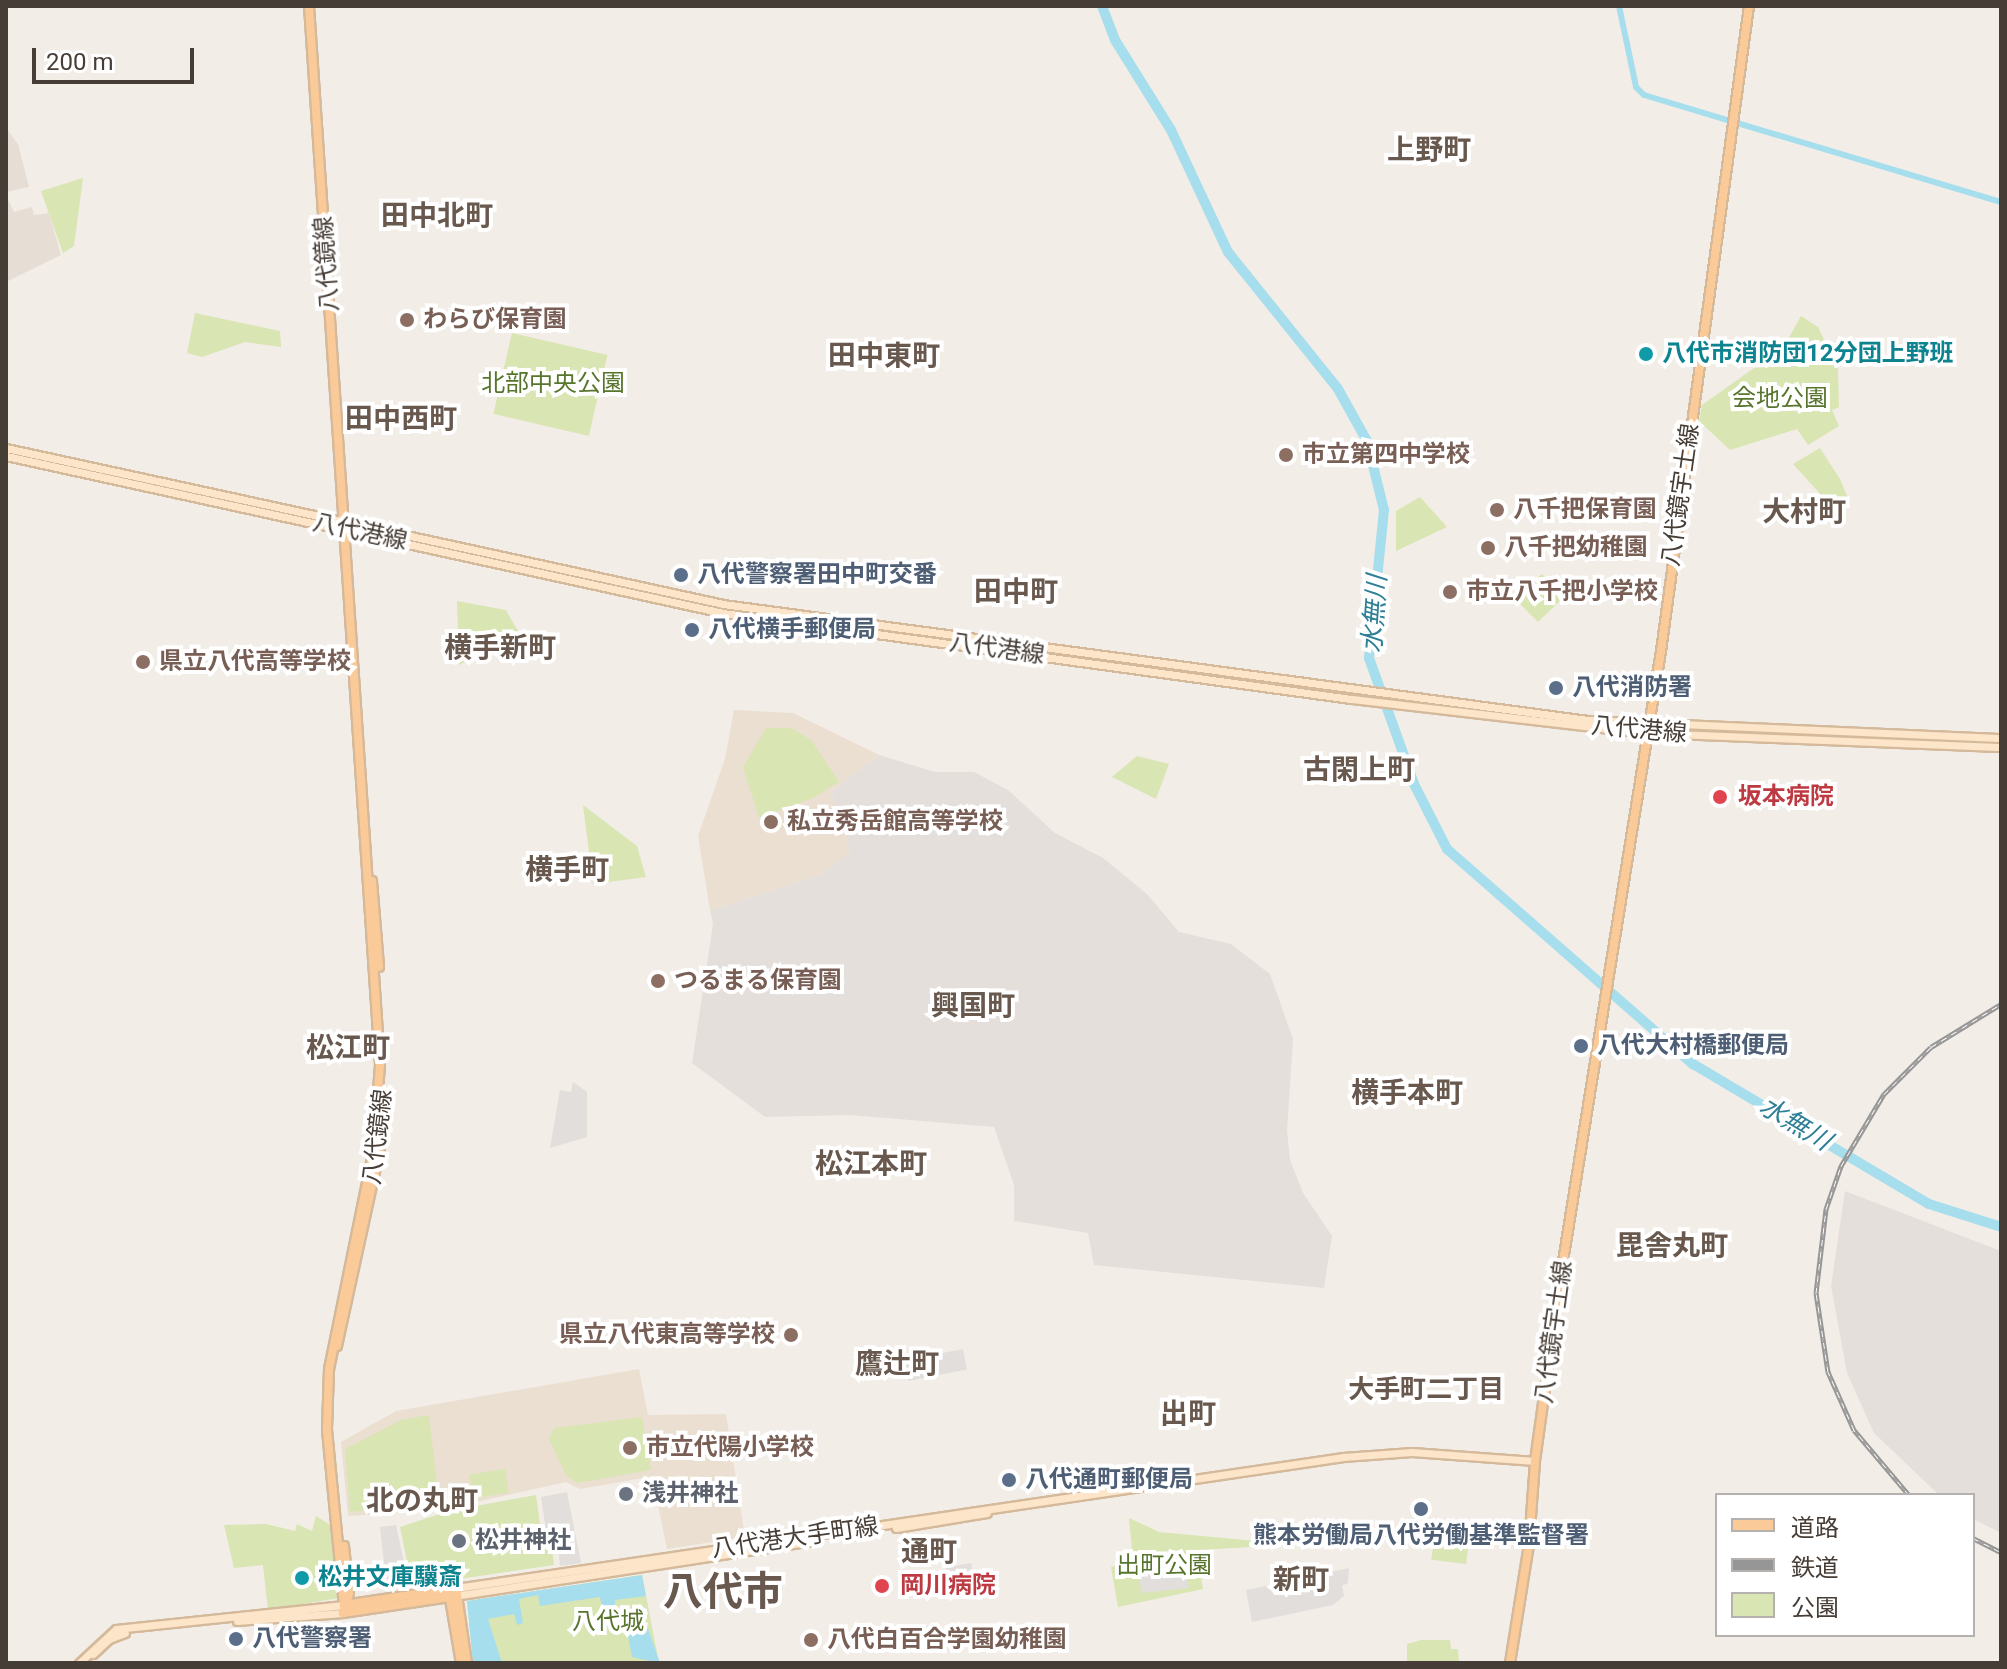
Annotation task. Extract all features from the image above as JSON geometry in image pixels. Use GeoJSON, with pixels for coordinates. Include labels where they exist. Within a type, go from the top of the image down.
{"type":"FeatureCollection","features":[{"type":"Feature","properties":{"kind":"main road","name":"八代鏡線"},"geometry":{"type":"LineString","coordinates":[[309,6],[380,1065],[373,1153],[329,1369],[327,1430],[343,1609]]}},
{"type":"Feature","properties":{"kind":"main road","name":"八代鏡宇土線"},"geometry":{"type":"LineString","coordinates":[[1510,1663],[1529,1545],[1535,1461],[1648,729],[1749,6]]}},
{"type":"Feature","properties":{"kind":"main road","name":"八代港線"},"geometry":{"type":"LineString","coordinates":[[6,448],[723,613],[1350,695],[1648,729],[2001,747]]}},
{"type":"Feature","properties":{"kind":"main road","name":"八代港線"},"geometry":{"type":"LineString","coordinates":[[6,456],[723,604],[1350,695]]}},
{"type":"Feature","properties":{"kind":"main road","name":"八代港線"},"geometry":{"type":"LineString","coordinates":[[1648,729],[2001,738]]}},
{"type":"Feature","properties":{"kind":"main road","name":"八代港大手町線"},"geometry":{"type":"LineString","coordinates":[[453,1592],[1378,1453],[1535,1461]]}},
{"type":"Feature","properties":{"kind":"main road"},"geometry":{"type":"LineString","coordinates":[[82,1663],[116,1629],[343,1609],[453,1592]]}},
{"type":"Feature","properties":{"kind":"main road"},"geometry":{"type":"LineString","coordinates":[[453,1592],[461,1663]]}},
{"type":"Feature","properties":{"kind":"main road"},"geometry":{"type":"LineString","coordinates":[[453,1592],[467,1663]]}},
{"type":"Feature","properties":{"kind":"shaded area"},"geometry":{"type":"Polygon","coordinates":[[[6,128],[18,144],[29,187],[6,192],[6,128]]]}},
{"type":"Feature","properties":{"kind":"shaded area"},"geometry":{"type":"Polygon","coordinates":[[[6,195],[14,212],[32,207],[34,215],[49,213],[61,255],[6,282],[6,195]]]}},
{"type":"Feature","properties":{"kind":"shaded area","name":"私立秀岳館高等学校"},"geometry":{"type":"Polygon","coordinates":[[[734,710],[793,713],[879,755],[831,792],[850,851],[840,861],[820,875],[710,910],[698,836],[725,759],[734,710]]]}},
{"type":"Feature","properties":{"kind":"shaded area"},"geometry":{"type":"Polygon","coordinates":[[[879,755],[935,772],[974,772],[1008,790],[1055,833],[1103,858],[1147,894],[1179,932],[1231,944],[1270,974],[1293,1039],[1287,1130],[1290,1160],[1303,1193],[1332,1236],[1324,1288],[1094,1265],[1088,1233],[1014,1221],[1014,1185],[994,1127],[850,1115],[765,1117],[692,1063],[713,924],[710,910],[820,875],[850,851],[831,792],[879,755]]]}},
{"type":"Feature","properties":{"kind":"shaded area"},"geometry":{"type":"Polygon","coordinates":[[[573,1082],[587,1092],[587,1137],[550,1148],[560,1090],[571,1092],[573,1082]]]}},
{"type":"Feature","properties":{"kind":"shaded area"},"geometry":{"type":"Polygon","coordinates":[[[1845,1191],[2001,1251],[2001,1533],[1975,1520],[1975,1493],[1937,1493],[1874,1433],[1847,1373],[1831,1286],[1845,1191]]]}},
{"type":"Feature","properties":{"kind":"shaded area"},"geometry":{"type":"Polygon","coordinates":[[[963,1349],[967,1370],[908,1381],[904,1360],[963,1349]]]}},
{"type":"Feature","properties":{"kind":"shaded area"},"geometry":{"type":"Polygon","coordinates":[[[639,1369],[648,1415],[726,1414],[745,1537],[667,1549],[656,1495],[646,1494],[643,1478],[580,1489],[566,1482],[440,1510],[348,1516],[341,1442],[396,1411],[639,1369]]]}},
{"type":"Feature","properties":{"kind":"shaded area"},"geometry":{"type":"Polygon","coordinates":[[[567,1492],[581,1563],[560,1566],[558,1544],[548,1544],[541,1497],[567,1492]]]}},
{"type":"Feature","properties":{"kind":"shaded area"},"geometry":{"type":"Polygon","coordinates":[[[396,1525],[407,1576],[403,1578],[405,1588],[387,1590],[380,1527],[396,1525]]]}},
{"type":"Feature","properties":{"kind":"shaded area"},"geometry":{"type":"Polygon","coordinates":[[[1184,1558],[1195,1576],[1187,1577],[1189,1588],[1142,1593],[1138,1573],[1147,1571],[1146,1566],[1184,1558]]]}},
{"type":"Feature","properties":{"kind":"shaded area"},"geometry":{"type":"Polygon","coordinates":[[[971,1563],[976,1591],[950,1595],[945,1568],[971,1563]]]}},
{"type":"Feature","properties":{"kind":"shaded area"},"geometry":{"type":"Polygon","coordinates":[[[1349,1568],[1348,1583],[1342,1586],[1344,1596],[1333,1605],[1252,1622],[1246,1590],[1349,1568]]]}},
{"type":"Feature","properties":{"kind":"green space"},"geometry":{"type":"Polygon","coordinates":[[[83,178],[74,246],[63,253],[41,191],[83,178]]]}},
{"type":"Feature","properties":{"kind":"green space"},"geometry":{"type":"Polygon","coordinates":[[[195,313],[280,331],[281,347],[245,342],[202,357],[187,353],[195,313]]]}},
{"type":"Feature","properties":{"kind":"green space","name":"会地公園"},"geometry":{"type":"Polygon","coordinates":[[[1801,316],[1818,327],[1838,369],[1839,407],[1832,410],[1839,426],[1808,445],[1797,429],[1730,450],[1699,421],[1702,405],[1754,368],[1789,365],[1782,350],[1801,316]]]}},
{"type":"Feature","properties":{"kind":"green space","name":"北部中央公園"},"geometry":{"type":"Polygon","coordinates":[[[512,333],[607,355],[589,436],[493,414],[512,333]]]}},
{"type":"Feature","properties":{"kind":"green space"},"geometry":{"type":"Polygon","coordinates":[[[1820,448],[1840,479],[1849,501],[1843,505],[1822,496],[1793,464],[1820,448]]]}},
{"type":"Feature","properties":{"kind":"green space"},"geometry":{"type":"Polygon","coordinates":[[[1420,497],[1447,527],[1396,551],[1396,511],[1420,497]]]}},
{"type":"Feature","properties":{"kind":"green space"},"geometry":{"type":"Polygon","coordinates":[[[1542,574],[1563,598],[1538,622],[1513,597],[1542,574]]]}},
{"type":"Feature","properties":{"kind":"green space"},"geometry":{"type":"Polygon","coordinates":[[[457,601],[506,610],[520,635],[459,665],[457,601]]]}},
{"type":"Feature","properties":{"kind":"green space"},"geometry":{"type":"Polygon","coordinates":[[[766,728],[791,728],[811,740],[839,782],[813,798],[759,818],[743,767],[766,728]]]}},
{"type":"Feature","properties":{"kind":"green space"},"geometry":{"type":"Polygon","coordinates":[[[1137,756],[1169,764],[1156,799],[1112,777],[1137,756]]]}},
{"type":"Feature","properties":{"kind":"green space"},"geometry":{"type":"Polygon","coordinates":[[[583,805],[637,846],[646,877],[593,884],[583,805]]]}},
{"type":"Feature","properties":{"kind":"green space"},"geometry":{"type":"Polygon","coordinates":[[[429,1415],[439,1502],[350,1512],[345,1449],[401,1420],[429,1415]]]}},
{"type":"Feature","properties":{"kind":"green space"},"geometry":{"type":"Polygon","coordinates":[[[642,1417],[651,1470],[577,1483],[566,1475],[549,1439],[554,1428],[642,1417]]]}},
{"type":"Feature","properties":{"kind":"green space"},"geometry":{"type":"Polygon","coordinates":[[[505,1469],[509,1493],[473,1498],[469,1475],[505,1469]]]}},
{"type":"Feature","properties":{"kind":"green space"},"geometry":{"type":"Polygon","coordinates":[[[536,1495],[543,1546],[552,1547],[554,1565],[412,1586],[400,1527],[449,1511],[470,1512],[470,1507],[536,1495]]]}},
{"type":"Feature","properties":{"kind":"green space"},"geometry":{"type":"Polygon","coordinates":[[[316,1516],[332,1526],[339,1598],[268,1610],[263,1565],[234,1568],[224,1525],[266,1524],[295,1531],[297,1524],[312,1531],[316,1516]]]}},
{"type":"Feature","properties":{"kind":"green space","name":"出町公園"},"geometry":{"type":"Polygon","coordinates":[[[1129,1518],[1159,1532],[1256,1541],[1253,1547],[1196,1550],[1203,1589],[1118,1607],[1111,1567],[1133,1560],[1129,1518]]]}},
{"type":"Feature","properties":{"kind":"green space"},"geometry":{"type":"Polygon","coordinates":[[[1434,1538],[1469,1542],[1466,1564],[1431,1560],[1434,1538]]]}},
{"type":"Feature","properties":{"kind":"green space","name":"八代城"},"geometry":{"type":"Polygon","coordinates":[[[642,1575],[659,1663],[473,1663],[467,1601],[642,1575]]]}},
{"type":"Feature","properties":{"kind":"green space"},"geometry":{"type":"Polygon","coordinates":[[[1421,1640],[1450,1640],[1451,1649],[1458,1649],[1459,1662],[1407,1663],[1407,1644],[1421,1640]]]}},
{"type":"Feature","properties":{"kind":"water"},"geometry":{"type":"Polygon","coordinates":[[[642,1575],[646,1596],[615,1600],[616,1611],[643,1614],[660,1663],[632,1657],[626,1625],[605,1627],[600,1597],[540,1606],[538,1595],[519,1599],[523,1623],[517,1625],[514,1614],[488,1619],[502,1663],[473,1663],[467,1601],[642,1575]]]}},
{"type":"Feature","properties":{"kind":"waterway","name":"水無川"},"geometry":{"type":"LineString","coordinates":[[1102,6],[1115,40],[1171,130],[1228,252],[1338,389],[1367,441],[1384,510],[1369,658],[1414,784],[1447,849],[1693,1064],[1929,1204],[2001,1227]]}},
{"type":"Feature","properties":{"kind":"waterway"},"geometry":{"type":"LineString","coordinates":[[1619,6],[1636,87],[1644,95],[2001,202]]}},
{"type":"Feature","properties":{"kind":"railway"},"geometry":{"type":"LineString","coordinates":[[1907,1493],[1854,1430],[1828,1372],[1816,1293],[1826,1209],[1841,1166],[1884,1094],[1931,1047],[2001,1004]]}},
{"type":"Feature","properties":{"kind":"railway"},"geometry":{"type":"LineString","coordinates":[[1975,1539],[2001,1552]]}},
{"type":"Feature","properties":{"kind":"place","name":"わらび保育園"},"geometry":{"type":"Point","coordinates":[407,320]}},
{"type":"Feature","properties":{"kind":"place","name":"八代市消防団12分団上野班"},"geometry":{"type":"Point","coordinates":[1646,354]}},
{"type":"Feature","properties":{"kind":"place","name":"市立第四中学校"},"geometry":{"type":"Point","coordinates":[1286,455]}},
{"type":"Feature","properties":{"kind":"place","name":"八千把保育園"},"geometry":{"type":"Point","coordinates":[1497,510]}},
{"type":"Feature","properties":{"kind":"place","name":"八千把幼稚園"},"geometry":{"type":"Point","coordinates":[1488,548]}},
{"type":"Feature","properties":{"kind":"place","name":"八代警察署田中町交番"},"geometry":{"type":"Point","coordinates":[681,575]}},
{"type":"Feature","properties":{"kind":"place","name":"市立八千把小学校"},"geometry":{"type":"Point","coordinates":[1450,592]}},
{"type":"Feature","properties":{"kind":"place","name":"八代横手郵便局"},"geometry":{"type":"Point","coordinates":[692,630]}},
{"type":"Feature","properties":{"kind":"place","name":"県立八代高等学校"},"geometry":{"type":"Point","coordinates":[143,662]}},
{"type":"Feature","properties":{"kind":"place","name":"八代消防署"},"geometry":{"type":"Point","coordinates":[1556,688]}},
{"type":"Feature","properties":{"kind":"place","name":"坂本病院"},"geometry":{"type":"Point","coordinates":[1720,797]}},
{"type":"Feature","properties":{"kind":"place","name":"私立秀岳館高等学校"},"geometry":{"type":"Point","coordinates":[771,822]}},
{"type":"Feature","properties":{"kind":"place","name":"つるまる保育園"},"geometry":{"type":"Point","coordinates":[658,981]}},
{"type":"Feature","properties":{"kind":"place","name":"八代大村橋郵便局"},"geometry":{"type":"Point","coordinates":[1581,1046]}},
{"type":"Feature","properties":{"kind":"place","name":"県立八代東高等学校"},"geometry":{"type":"Point","coordinates":[791,1335]}},
{"type":"Feature","properties":{"kind":"place","name":"市立代陽小学校"},"geometry":{"type":"Point","coordinates":[630,1448]}},
{"type":"Feature","properties":{"kind":"place","name":"八代通町郵便局"},"geometry":{"type":"Point","coordinates":[1009,1480]}},
{"type":"Feature","properties":{"kind":"place","name":"浅井神社"},"geometry":{"type":"Point","coordinates":[626,1494]}},
{"type":"Feature","properties":{"kind":"place","name":"熊本労働局八代労働基準監督署"},"geometry":{"type":"Point","coordinates":[1421,1509]}},
{"type":"Feature","properties":{"kind":"place","name":"松井神社"},"geometry":{"type":"Point","coordinates":[459,1541]}},
{"type":"Feature","properties":{"kind":"place","name":"松井文庫驥斎"},"geometry":{"type":"Point","coordinates":[302,1578]}},
{"type":"Feature","properties":{"kind":"place","name":"岡川病院"},"geometry":{"type":"Point","coordinates":[882,1586]}},
{"type":"Feature","properties":{"kind":"place","name":"八代警察署"},"geometry":{"type":"Point","coordinates":[236,1639]}},
{"type":"Feature","properties":{"kind":"place","name":"八代白百合学園幼稚園"},"geometry":{"type":"Point","coordinates":[811,1640]}},
{"type":"Feature","properties":{"kind":"district","name":"上野町"},"geometry":{"type":"Point","coordinates":[1429,150]}},
{"type":"Feature","properties":{"kind":"district","name":"田中北町"},"geometry":{"type":"Point","coordinates":[437,216]}},
{"type":"Feature","properties":{"kind":"district","name":"田中東町"},"geometry":{"type":"Point","coordinates":[884,356]}},
{"type":"Feature","properties":{"kind":"district","name":"田中西町"},"geometry":{"type":"Point","coordinates":[401,419]}},
{"type":"Feature","properties":{"kind":"district","name":"大村町"},"geometry":{"type":"Point","coordinates":[1804,512]}},
{"type":"Feature","properties":{"kind":"district","name":"田中町"},"geometry":{"type":"Point","coordinates":[1016,592]}},
{"type":"Feature","properties":{"kind":"district","name":"横手新町"},"geometry":{"type":"Point","coordinates":[500,648]}},
{"type":"Feature","properties":{"kind":"district","name":"古閑上町"},"geometry":{"type":"Point","coordinates":[1359,770]}},
{"type":"Feature","properties":{"kind":"district","name":"横手町"},"geometry":{"type":"Point","coordinates":[567,870]}},
{"type":"Feature","properties":{"kind":"district","name":"興国町"},"geometry":{"type":"Point","coordinates":[973,1006]}},
{"type":"Feature","properties":{"kind":"district","name":"松江町"},"geometry":{"type":"Point","coordinates":[348,1048]}},
{"type":"Feature","properties":{"kind":"district","name":"横手本町"},"geometry":{"type":"Point","coordinates":[1407,1093]}},
{"type":"Feature","properties":{"kind":"district","name":"松江本町"},"geometry":{"type":"Point","coordinates":[871,1164]}},
{"type":"Feature","properties":{"kind":"district","name":"毘舎丸町"},"geometry":{"type":"Point","coordinates":[1672,1246]}},
{"type":"Feature","properties":{"kind":"district","name":"鷹辻町"},"geometry":{"type":"Point","coordinates":[897,1364]}},
{"type":"Feature","properties":{"kind":"district","name":"大手町二丁目"},"geometry":{"type":"Point","coordinates":[1426,1390]}},
{"type":"Feature","properties":{"kind":"district","name":"出町"},"geometry":{"type":"Point","coordinates":[1188,1414]}},
{"type":"Feature","properties":{"kind":"district","name":"北の丸町"},"geometry":{"type":"Point","coordinates":[422,1501]}},
{"type":"Feature","properties":{"kind":"district","name":"通町"},"geometry":{"type":"Point","coordinates":[929,1552]}},
{"type":"Feature","properties":{"kind":"district","name":"新町"},"geometry":{"type":"Point","coordinates":[1301,1580]}},
{"type":"Feature","properties":{"kind":"district","name":"八代市"},"geometry":{"type":"Point","coordinates":[723,1592]}}]}
